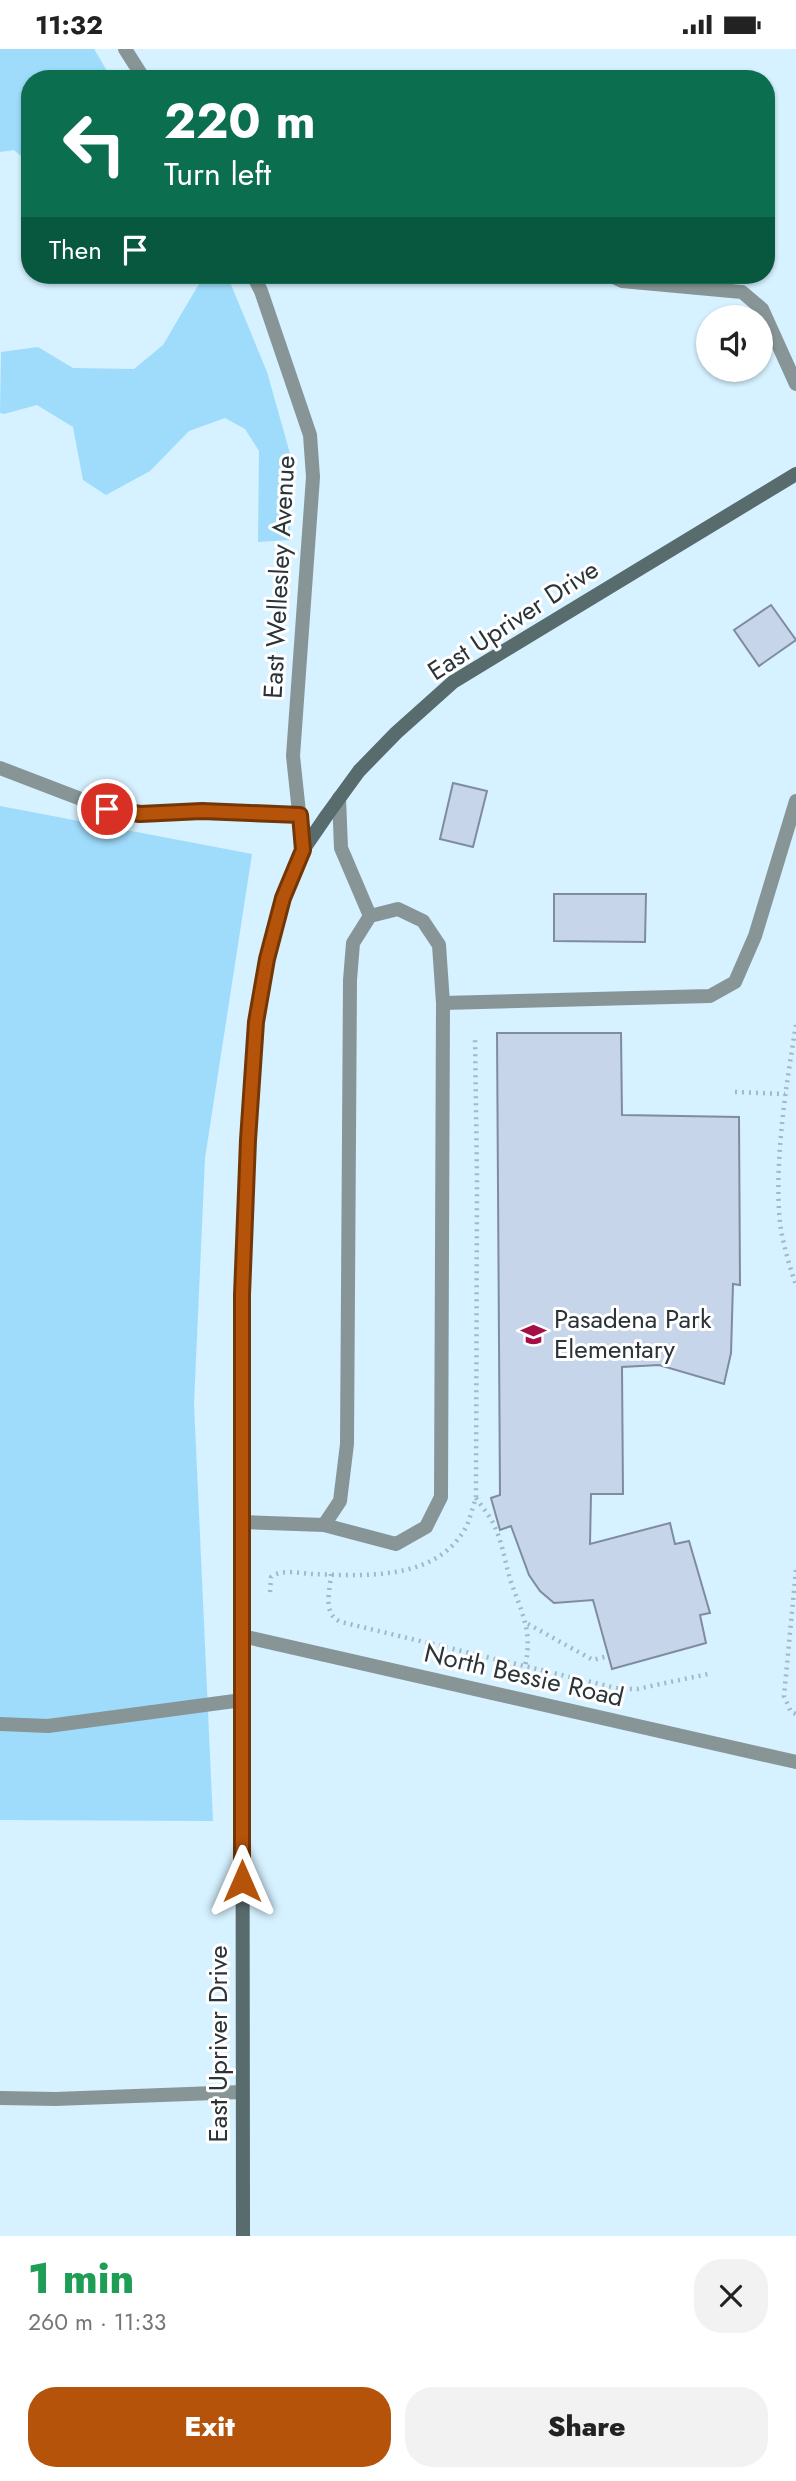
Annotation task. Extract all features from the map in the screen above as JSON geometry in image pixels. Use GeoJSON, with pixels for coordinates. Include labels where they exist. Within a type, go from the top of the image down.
{"type":"FeatureCollection","features":[{"type":"Feature","properties":{"kind":"main road","name":"East Upriver Drive"},"geometry":{"type":"LineString","coordinates":[[243,2236],[242,1295],[256,1022],[267,959],[283,898],[303,850],[359,771],[396,733],[453,682],[796,474]]}},
{"type":"Feature","properties":{"kind":"street"},"geometry":{"type":"LineString","coordinates":[[125,49],[138,70]]}},
{"type":"Feature","properties":{"kind":"street","name":"East Wellesley Avenue"},"geometry":{"type":"LineString","coordinates":[[258,284],[310,435],[313,477],[293,756],[303,850]]}},
{"type":"Feature","properties":{"kind":"street"},"geometry":{"type":"LineString","coordinates":[[655,284],[742,292],[762,309],[796,384]]}},
{"type":"Feature","properties":{"kind":"street"},"geometry":{"type":"LineString","coordinates":[[0,768],[107,809],[140,814],[202,811],[300,815]]}},
{"type":"Feature","properties":{"kind":"street"},"geometry":{"type":"LineString","coordinates":[[339,798],[341,848],[370,916]]}},
{"type":"Feature","properties":{"kind":"street"},"geometry":{"type":"LineString","coordinates":[[443,1003],[710,996],[736,982],[755,936],[796,801]]}},
{"type":"Feature","properties":{"kind":"street"},"geometry":{"type":"LineString","coordinates":[[241,1522],[324,1525],[396,1544],[426,1527],[441,1497],[443,1003],[439,945],[423,921],[398,909],[370,916],[353,943],[350,980],[347,1444],[340,1501],[324,1525]]}},
{"type":"Feature","properties":{"kind":"street","name":"North Bessie Road"},"geometry":{"type":"LineString","coordinates":[[242,1636],[796,1762]]}},
{"type":"Feature","properties":{"kind":"street"},"geometry":{"type":"LineString","coordinates":[[0,1724],[48,1726],[242,1700]]}},
{"type":"Feature","properties":{"kind":"street"},"geometry":{"type":"LineString","coordinates":[[0,2098],[65,2099],[242,2092]]}},
{"type":"Feature","properties":{"kind":"path"},"geometry":{"type":"LineString","coordinates":[[796,1025],[785,1094],[780,1174],[780,1222],[787,1259],[796,1285]]}},
{"type":"Feature","properties":{"kind":"path"},"geometry":{"type":"LineString","coordinates":[[735,1092],[785,1094]]}},
{"type":"Feature","properties":{"kind":"path"},"geometry":{"type":"LineString","coordinates":[[476,1498],[493,1523],[510,1580],[527,1623],[528,1652],[525,1666]]}},
{"type":"Feature","properties":{"kind":"path"},"geometry":{"type":"LineString","coordinates":[[796,1570],[783,1696],[791,1711],[796,1714]]}},
{"type":"Feature","properties":{"kind":"path"},"geometry":{"type":"LineString","coordinates":[[331,1574],[329,1611],[333,1618],[620,1689],[637,1689],[708,1674]]}},
{"type":"Feature","properties":{"kind":"path"},"geometry":{"type":"LineString","coordinates":[[527,1623],[593,1660],[608,1656]]}},
{"type":"Feature","properties":{"kind":"shaded area"},"geometry":{"type":"Polygon","coordinates":[[[0,49],[94,49],[107,70],[21,70],[21,156],[14,150],[0,152],[0,49]]]}},
{"type":"Feature","properties":{"kind":"shaded area"},"geometry":{"type":"Polygon","coordinates":[[[199,284],[231,284],[267,372],[291,457],[290,540],[258,542],[259,451],[245,429],[225,418],[189,431],[150,471],[106,495],[83,480],[73,427],[37,405],[0,413],[1,352],[38,347],[73,368],[134,369],[163,345],[199,284]]]}},
{"type":"Feature","properties":{"kind":"shaded area"},"geometry":{"type":"Polygon","coordinates":[[[0,806],[252,854],[205,1158],[194,1404],[213,1821],[0,1820],[0,806]]]}},
{"type":"Feature","properties":{"kind":"building"},"geometry":{"type":"Polygon","coordinates":[[[771,605],[796,640],[759,666],[734,630],[771,605]]]}},
{"type":"Feature","properties":{"kind":"building"},"geometry":{"type":"Polygon","coordinates":[[[453,783],[487,791],[473,847],[440,839],[453,783]]]}},
{"type":"Feature","properties":{"kind":"building"},"geometry":{"type":"Polygon","coordinates":[[[554,894],[646,894],[645,942],[554,941],[554,894]]]}},
{"type":"Feature","properties":{"kind":"building"},"geometry":{"type":"Polygon","coordinates":[[[497,1033],[621,1033],[622,1115],[739,1117],[740,1285],[733,1284],[731,1353],[724,1384],[659,1365],[622,1367],[623,1494],[591,1494],[590,1544],[670,1523],[675,1544],[689,1541],[710,1613],[700,1615],[706,1643],[612,1669],[593,1600],[554,1603],[540,1591],[529,1575],[511,1526],[500,1530],[491,1498],[500,1495],[497,1033]]]}},
{"type":"Feature","properties":{"kind":"place","name":"Pasadena Park Elementary"},"geometry":{"type":"Point","coordinates":[534,1334]}},
{"type":"Feature","properties":{"kind":"route"},"geometry":{"type":"LineString","coordinates":[[107,809],[140,814],[202,811],[300,815],[303,850],[283,898],[267,959],[256,1022],[248,1140],[242,1295],[242,1881]]}}]}
